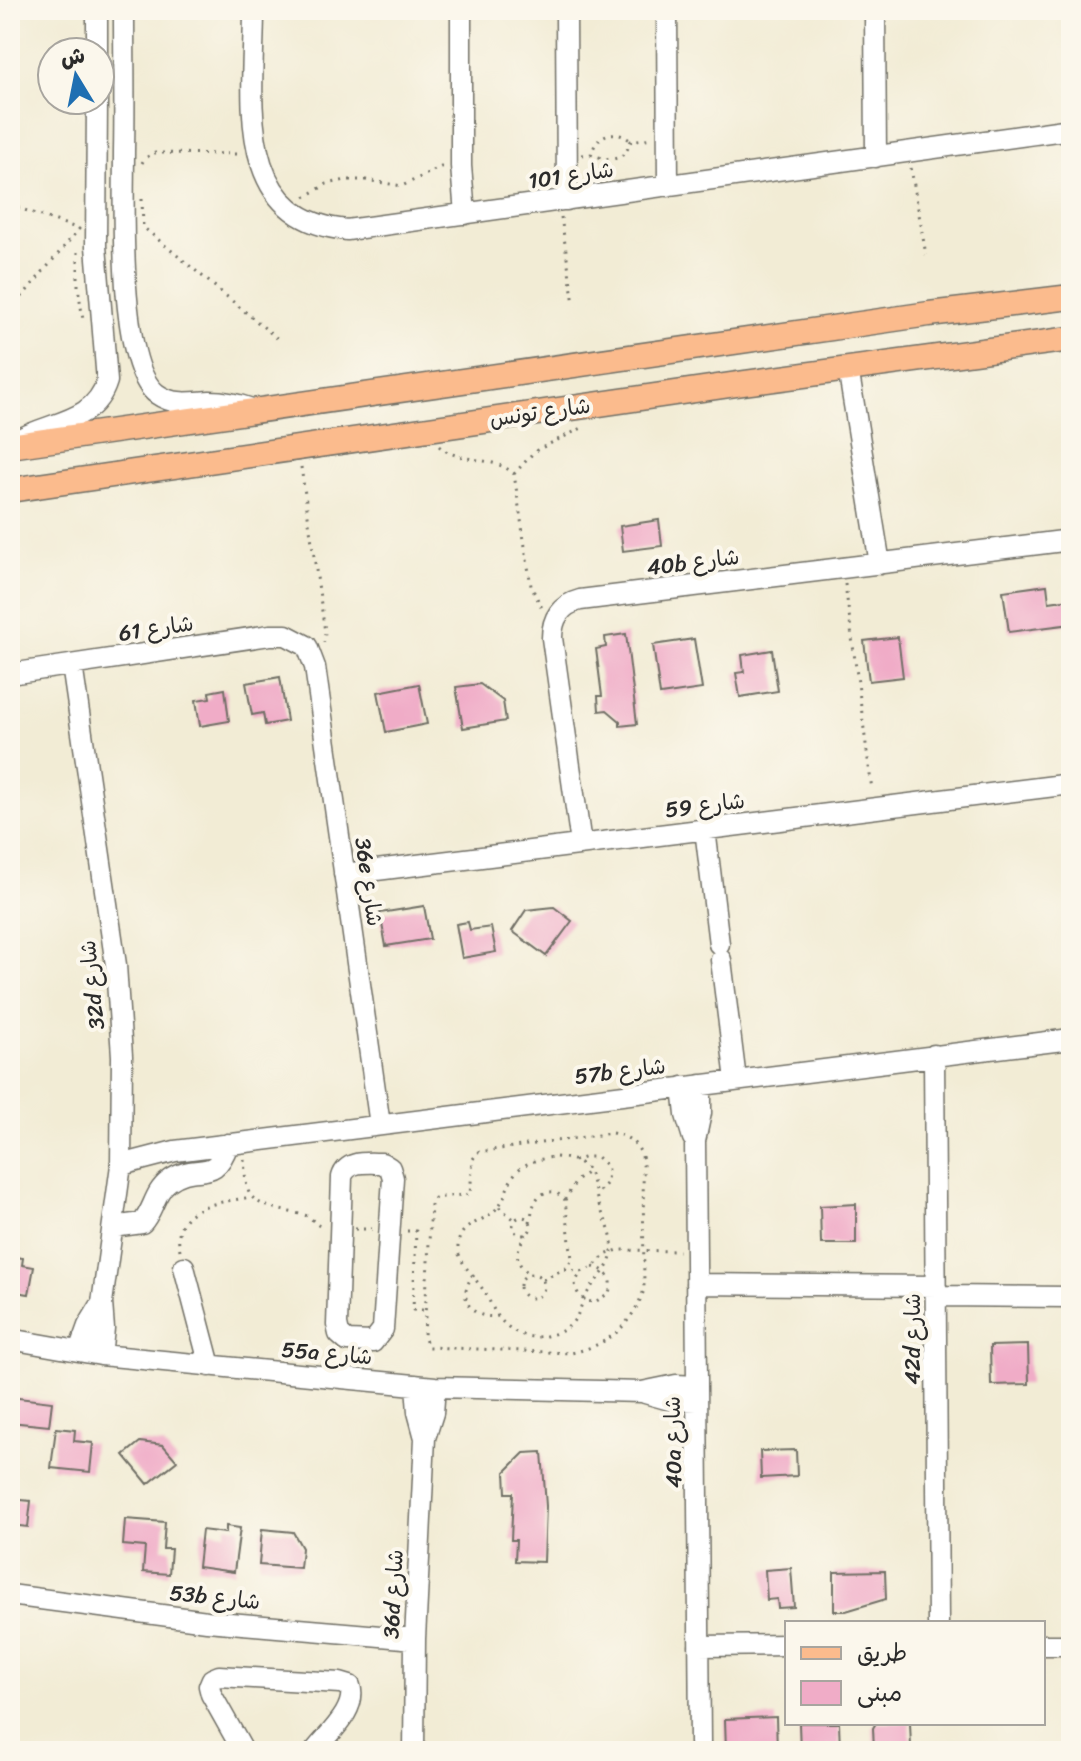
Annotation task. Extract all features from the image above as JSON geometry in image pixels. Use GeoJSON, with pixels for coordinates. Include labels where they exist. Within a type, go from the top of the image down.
{"type":"FeatureCollection","features":[{"type":"Feature","properties":{"kind":"main road","name":"شارع تونس"},"geometry":{"type":"LineString","coordinates":[[10,445],[929,314],[1071,297]]}},
{"type":"Feature","properties":{"kind":"main road","name":"شارع تونس"},"geometry":{"type":"LineString","coordinates":[[10,490],[848,368],[1071,339]]}},
{"type":"Feature","properties":{"kind":"street"},"geometry":{"type":"LineString","coordinates":[[97,10],[97,36]]}},
{"type":"Feature","properties":{"kind":"street"},"geometry":{"type":"LineString","coordinates":[[124,10],[124,236],[130,317],[138,361],[149,387],[171,401],[221,402],[256,410]]}},
{"type":"Feature","properties":{"kind":"street"},"geometry":{"type":"LineString","coordinates":[[254,10],[254,136],[257,155],[271,188],[288,208]]}},
{"type":"Feature","properties":{"kind":"street"},"geometry":{"type":"LineString","coordinates":[[461,10],[461,166],[465,214]]}},
{"type":"Feature","properties":{"kind":"street"},"geometry":{"type":"LineString","coordinates":[[563,200],[567,158],[566,10]]}},
{"type":"Feature","properties":{"kind":"street"},"geometry":{"type":"LineString","coordinates":[[667,10],[668,186]]}},
{"type":"Feature","properties":{"kind":"street"},"geometry":{"type":"LineString","coordinates":[[875,10],[876,157]]}},
{"type":"Feature","properties":{"kind":"street"},"geometry":{"type":"LineString","coordinates":[[10,445],[36,430],[79,417],[97,401],[107,381],[96,246],[97,116]]}},
{"type":"Feature","properties":{"kind":"street","name":"شارع 101"},"geometry":{"type":"LineString","coordinates":[[288,208],[310,222],[347,230],[1071,129]]}},
{"type":"Feature","properties":{"kind":"street"},"geometry":{"type":"LineString","coordinates":[[848,368],[880,564]]}},
{"type":"Feature","properties":{"kind":"street","name":"40b شارع"},"geometry":{"type":"LineString","coordinates":[[554,623],[561,610],[580,600],[1071,540]]}},
{"type":"Feature","properties":{"kind":"street"},"geometry":{"type":"LineString","coordinates":[[554,623],[552,638],[581,844]]}},
{"type":"Feature","properties":{"kind":"street","name":"شارع 61"},"geometry":{"type":"LineString","coordinates":[[10,674],[270,635],[294,638],[307,646]]}},
{"type":"Feature","properties":{"kind":"street","name":"36e شارع"},"geometry":{"type":"LineString","coordinates":[[307,646],[315,667],[344,874],[375,1126],[371,1163]]}},
{"type":"Feature","properties":{"kind":"street","name":"32d شارع"},"geometry":{"type":"LineString","coordinates":[[72,665],[116,965],[122,1056],[122,1155],[102,1303],[104,1329],[101,1355]]}},
{"type":"Feature","properties":{"kind":"street","name":"شارع 59"},"geometry":{"type":"LineString","coordinates":[[344,874],[1071,784]]}},
{"type":"Feature","properties":{"kind":"street"},"geometry":{"type":"LineString","coordinates":[[705,829],[736,1080]]}},
{"type":"Feature","properties":{"kind":"street","name":"57b شارع"},"geometry":{"type":"LineString","coordinates":[[122,1155],[150,1146],[175,1151],[1071,1039]]}},
{"type":"Feature","properties":{"kind":"street","name":"42d شارع"},"geometry":{"type":"LineString","coordinates":[[934,1055],[938,1621]]}},
{"type":"Feature","properties":{"kind":"street","name":"40a شارع"},"geometry":{"type":"LineString","coordinates":[[692,1086],[686,1115],[695,1141],[700,1743]]}},
{"type":"Feature","properties":{"kind":"street"},"geometry":{"type":"LineString","coordinates":[[113,1227],[142,1223],[165,1184],[180,1174],[217,1167],[228,1144]]}},
{"type":"Feature","properties":{"kind":"street"},"geometry":{"type":"LineString","coordinates":[[371,1163],[386,1165],[393,1178],[383,1329],[373,1342],[358,1343],[343,1338],[337,1325],[342,1177],[346,1167],[371,1163]]}},
{"type":"Feature","properties":{"kind":"street"},"geometry":{"type":"LineString","coordinates":[[184,1267],[210,1366]]}},
{"type":"Feature","properties":{"kind":"street"},"geometry":{"type":"LineString","coordinates":[[696,1284],[1071,1297]]}},
{"type":"Feature","properties":{"kind":"street","name":"32d شارع"},"geometry":{"type":"LineString","coordinates":[[79,1351],[88,1326],[102,1303]]}},
{"type":"Feature","properties":{"kind":"street","name":"55a شارع"},"geometry":{"type":"LineString","coordinates":[[10,1339],[101,1355],[426,1386],[642,1392],[670,1400],[697,1394]]}},
{"type":"Feature","properties":{"kind":"street"},"geometry":{"type":"LineString","coordinates":[[356,1380],[358,1343]]}},
{"type":"Feature","properties":{"kind":"street","name":"36d شارع"},"geometry":{"type":"LineString","coordinates":[[414,1751],[415,1639],[425,1438],[433,1413],[426,1386]]}},
{"type":"Feature","properties":{"kind":"street","name":"53b شارع"},"geometry":{"type":"LineString","coordinates":[[10,1595],[207,1621],[415,1639]]}},
{"type":"Feature","properties":{"kind":"street"},"geometry":{"type":"LineString","coordinates":[[699,1646],[785,1645]]}},
{"type":"Feature","properties":{"kind":"street"},"geometry":{"type":"LineString","coordinates":[[1045,1645],[1071,1645]]}},
{"type":"Feature","properties":{"kind":"street"},"geometry":{"type":"LineString","coordinates":[[243,1751],[211,1694],[209,1686],[212,1679],[219,1676],[350,1686],[353,1694],[351,1705],[315,1751]]}},
{"type":"Feature","properties":{"kind":"path"},"geometry":{"type":"LineString","coordinates":[[591,154],[598,140],[608,133],[620,134],[631,141],[668,137]]}},
{"type":"Feature","properties":{"kind":"path"},"geometry":{"type":"LineString","coordinates":[[567,158],[591,154],[615,160],[625,154],[631,141]]}},
{"type":"Feature","properties":{"kind":"path"},"geometry":{"type":"LineString","coordinates":[[908,152],[926,255]]}},
{"type":"Feature","properties":{"kind":"path"},"geometry":{"type":"LineString","coordinates":[[141,167],[145,158],[155,153],[257,155]]}},
{"type":"Feature","properties":{"kind":"path"},"geometry":{"type":"LineString","coordinates":[[288,208],[318,188],[336,181],[366,180],[402,186],[439,166],[461,166]]}},
{"type":"Feature","properties":{"kind":"path"},"geometry":{"type":"LineString","coordinates":[[142,186],[143,227],[278,339]]}},
{"type":"Feature","properties":{"kind":"path"},"geometry":{"type":"LineString","coordinates":[[563,200],[574,304]]}},
{"type":"Feature","properties":{"kind":"path"},"geometry":{"type":"LineString","coordinates":[[10,205],[79,229],[10,311]]}},
{"type":"Feature","properties":{"kind":"path"},"geometry":{"type":"LineString","coordinates":[[514,474],[535,451],[587,425],[603,403]]}},
{"type":"Feature","properties":{"kind":"path"},"geometry":{"type":"LineString","coordinates":[[430,429],[436,444],[447,452],[504,467],[514,474],[531,586],[554,623]]}},
{"type":"Feature","properties":{"kind":"path"},"geometry":{"type":"LineString","coordinates":[[298,448],[325,632],[323,650],[315,667]]}},
{"type":"Feature","properties":{"kind":"path"},"geometry":{"type":"LineString","coordinates":[[843,568],[874,808]]}},
{"type":"Feature","properties":{"kind":"path"},"geometry":{"type":"LineString","coordinates":[[612,1133],[629,1138],[641,1152],[643,1160],[644,1250],[644,1290],[637,1309],[610,1340],[591,1349],[571,1353],[434,1349],[425,1342],[432,1201],[438,1196],[470,1194],[473,1159],[478,1152],[612,1133]]}},
{"type":"Feature","properties":{"kind":"path"},"geometry":{"type":"LineString","coordinates":[[574,1161],[597,1157],[608,1167],[607,1183],[596,1195]]}},
{"type":"Feature","properties":{"kind":"path"},"geometry":{"type":"LineString","coordinates":[[547,1158],[574,1161],[590,1170],[609,1229],[612,1252],[604,1271],[583,1300],[571,1324],[559,1333],[543,1337],[514,1332],[498,1316],[485,1289],[460,1260],[459,1241],[470,1224],[499,1207],[511,1180],[522,1167],[547,1158]]}},
{"type":"Feature","properties":{"kind":"path"},"geometry":{"type":"LineString","coordinates":[[542,1280],[571,1263],[573,1255],[565,1200],[576,1181],[590,1170]]}},
{"type":"Feature","properties":{"kind":"path"},"geometry":{"type":"LineString","coordinates":[[542,1280],[520,1267],[516,1258],[531,1226],[538,1195],[556,1192],[565,1200]]}},
{"type":"Feature","properties":{"kind":"path"},"geometry":{"type":"LineString","coordinates":[[184,1267],[178,1240],[180,1227],[187,1216],[206,1206],[251,1197]]}},
{"type":"Feature","properties":{"kind":"path"},"geometry":{"type":"LineString","coordinates":[[499,1207],[515,1220]]}},
{"type":"Feature","properties":{"kind":"path"},"geometry":{"type":"LineString","coordinates":[[515,1220],[523,1217],[530,1222]]}},
{"type":"Feature","properties":{"kind":"path"},"geometry":{"type":"LineString","coordinates":[[515,1220],[514,1229],[526,1234]]}},
{"type":"Feature","properties":{"kind":"path"},"geometry":{"type":"LineString","coordinates":[[593,1267],[604,1271],[611,1281],[609,1293],[595,1302],[583,1300],[576,1289],[577,1277],[593,1267],[598,1259],[612,1252],[695,1251]]}},
{"type":"Feature","properties":{"kind":"path"},"geometry":{"type":"LineString","coordinates":[[564,1269],[581,1272]]}},
{"type":"Feature","properties":{"kind":"path"},"geometry":{"type":"LineString","coordinates":[[530,1274],[520,1283],[524,1296],[533,1298],[541,1293],[542,1280]]}},
{"type":"Feature","properties":{"kind":"path"},"geometry":{"type":"LineString","coordinates":[[474,1275],[466,1288],[466,1302],[476,1314],[498,1316]]}},
{"type":"Feature","properties":{"kind":"building"},"geometry":{"type":"Polygon","coordinates":[[[659,520],[662,546],[623,551],[620,526],[659,520]]]}},
{"type":"Feature","properties":{"kind":"building"},"geometry":{"type":"Polygon","coordinates":[[[1047,585],[1049,602],[1071,599],[1071,624],[1009,632],[1003,591],[1047,585]]]}},
{"type":"Feature","properties":{"kind":"building"},"geometry":{"type":"Polygon","coordinates":[[[626,634],[637,724],[620,726],[620,721],[607,710],[599,711],[598,696],[602,696],[596,649],[606,647],[605,637],[626,634]]]}},
{"type":"Feature","properties":{"kind":"building"},"geometry":{"type":"Polygon","coordinates":[[[898,637],[903,677],[869,681],[864,641],[898,637]]]}},
{"type":"Feature","properties":{"kind":"building"},"geometry":{"type":"Polygon","coordinates":[[[694,639],[702,689],[660,695],[653,645],[694,639]]]}},
{"type":"Feature","properties":{"kind":"building"},"geometry":{"type":"Polygon","coordinates":[[[772,650],[778,691],[740,697],[736,673],[744,672],[742,655],[772,650]]]}},
{"type":"Feature","properties":{"kind":"building"},"geometry":{"type":"Polygon","coordinates":[[[280,677],[287,721],[265,725],[263,713],[252,715],[246,683],[280,677]]]}},
{"type":"Feature","properties":{"kind":"building"},"geometry":{"type":"Polygon","coordinates":[[[419,684],[427,724],[386,732],[378,692],[419,684]]]}},
{"type":"Feature","properties":{"kind":"building"},"geometry":{"type":"Polygon","coordinates":[[[480,684],[503,701],[506,721],[463,728],[456,687],[480,684]]]}},
{"type":"Feature","properties":{"kind":"building"},"geometry":{"type":"Polygon","coordinates":[[[225,689],[229,721],[200,726],[196,700],[210,698],[209,692],[225,689]]]}},
{"type":"Feature","properties":{"kind":"building"},"geometry":{"type":"Polygon","coordinates":[[[424,906],[430,939],[386,946],[380,913],[424,906]]]}},
{"type":"Feature","properties":{"kind":"building"},"geometry":{"type":"Polygon","coordinates":[[[554,907],[572,921],[546,956],[512,931],[526,910],[554,907]]]}},
{"type":"Feature","properties":{"kind":"building"},"geometry":{"type":"Polygon","coordinates":[[[468,922],[470,930],[491,927],[496,952],[462,958],[456,924],[468,922]]]}},
{"type":"Feature","properties":{"kind":"building"},"geometry":{"type":"Polygon","coordinates":[[[856,1204],[856,1244],[821,1244],[820,1206],[856,1204]]]}},
{"type":"Feature","properties":{"kind":"building"},"geometry":{"type":"Polygon","coordinates":[[[10,1256],[23,1258],[22,1265],[34,1267],[29,1294],[16,1292],[16,1296],[10,1295],[10,1256]]]}},
{"type":"Feature","properties":{"kind":"building"},"geometry":{"type":"Polygon","coordinates":[[[1028,1345],[1029,1384],[991,1385],[990,1346],[1028,1345]]]}},
{"type":"Feature","properties":{"kind":"building"},"geometry":{"type":"Polygon","coordinates":[[[10,1397],[52,1402],[49,1426],[10,1422],[10,1397]]]}},
{"type":"Feature","properties":{"kind":"building"},"geometry":{"type":"Polygon","coordinates":[[[56,1428],[75,1430],[74,1441],[93,1443],[90,1472],[51,1468],[56,1428]]]}},
{"type":"Feature","properties":{"kind":"building"},"geometry":{"type":"Polygon","coordinates":[[[140,1442],[163,1445],[177,1461],[148,1484],[124,1455],[140,1442]]]}},
{"type":"Feature","properties":{"kind":"building"},"geometry":{"type":"Polygon","coordinates":[[[796,1450],[797,1476],[761,1478],[760,1451],[796,1450]]]}},
{"type":"Feature","properties":{"kind":"building"},"geometry":{"type":"Polygon","coordinates":[[[542,1452],[546,1506],[544,1562],[515,1561],[516,1540],[511,1540],[513,1493],[506,1493],[505,1472],[524,1453],[542,1452]]]}},
{"type":"Feature","properties":{"kind":"building"},"geometry":{"type":"Polygon","coordinates":[[[10,1499],[31,1501],[28,1527],[10,1525],[10,1499]]]}},
{"type":"Feature","properties":{"kind":"building"},"geometry":{"type":"Polygon","coordinates":[[[125,1519],[165,1522],[163,1549],[171,1549],[169,1574],[143,1572],[145,1547],[123,1545],[125,1519]]]}},
{"type":"Feature","properties":{"kind":"building"},"geometry":{"type":"Polygon","coordinates":[[[226,1526],[240,1528],[234,1572],[198,1567],[202,1530],[226,1533],[226,1526]]]}},
{"type":"Feature","properties":{"kind":"building"},"geometry":{"type":"Polygon","coordinates":[[[262,1529],[293,1532],[302,1548],[300,1568],[259,1565],[262,1529]]]}},
{"type":"Feature","properties":{"kind":"building"},"geometry":{"type":"Polygon","coordinates":[[[791,1568],[794,1607],[778,1608],[777,1599],[767,1600],[765,1570],[791,1568]]]}},
{"type":"Feature","properties":{"kind":"building"},"geometry":{"type":"Polygon","coordinates":[[[885,1571],[886,1599],[846,1611],[834,1611],[834,1572],[885,1571]]]}},
{"type":"Feature","properties":{"kind":"building"},"geometry":{"type":"Polygon","coordinates":[[[776,1717],[777,1751],[726,1751],[725,1719],[776,1717]]]}},
{"type":"Feature","properties":{"kind":"building"},"geometry":{"type":"Polygon","coordinates":[[[799,1725],[839,1725],[840,1749],[800,1751],[799,1725]]]}},
{"type":"Feature","properties":{"kind":"building"},"geometry":{"type":"Polygon","coordinates":[[[875,1725],[910,1725],[911,1747],[874,1749],[875,1725]]]}}]}
